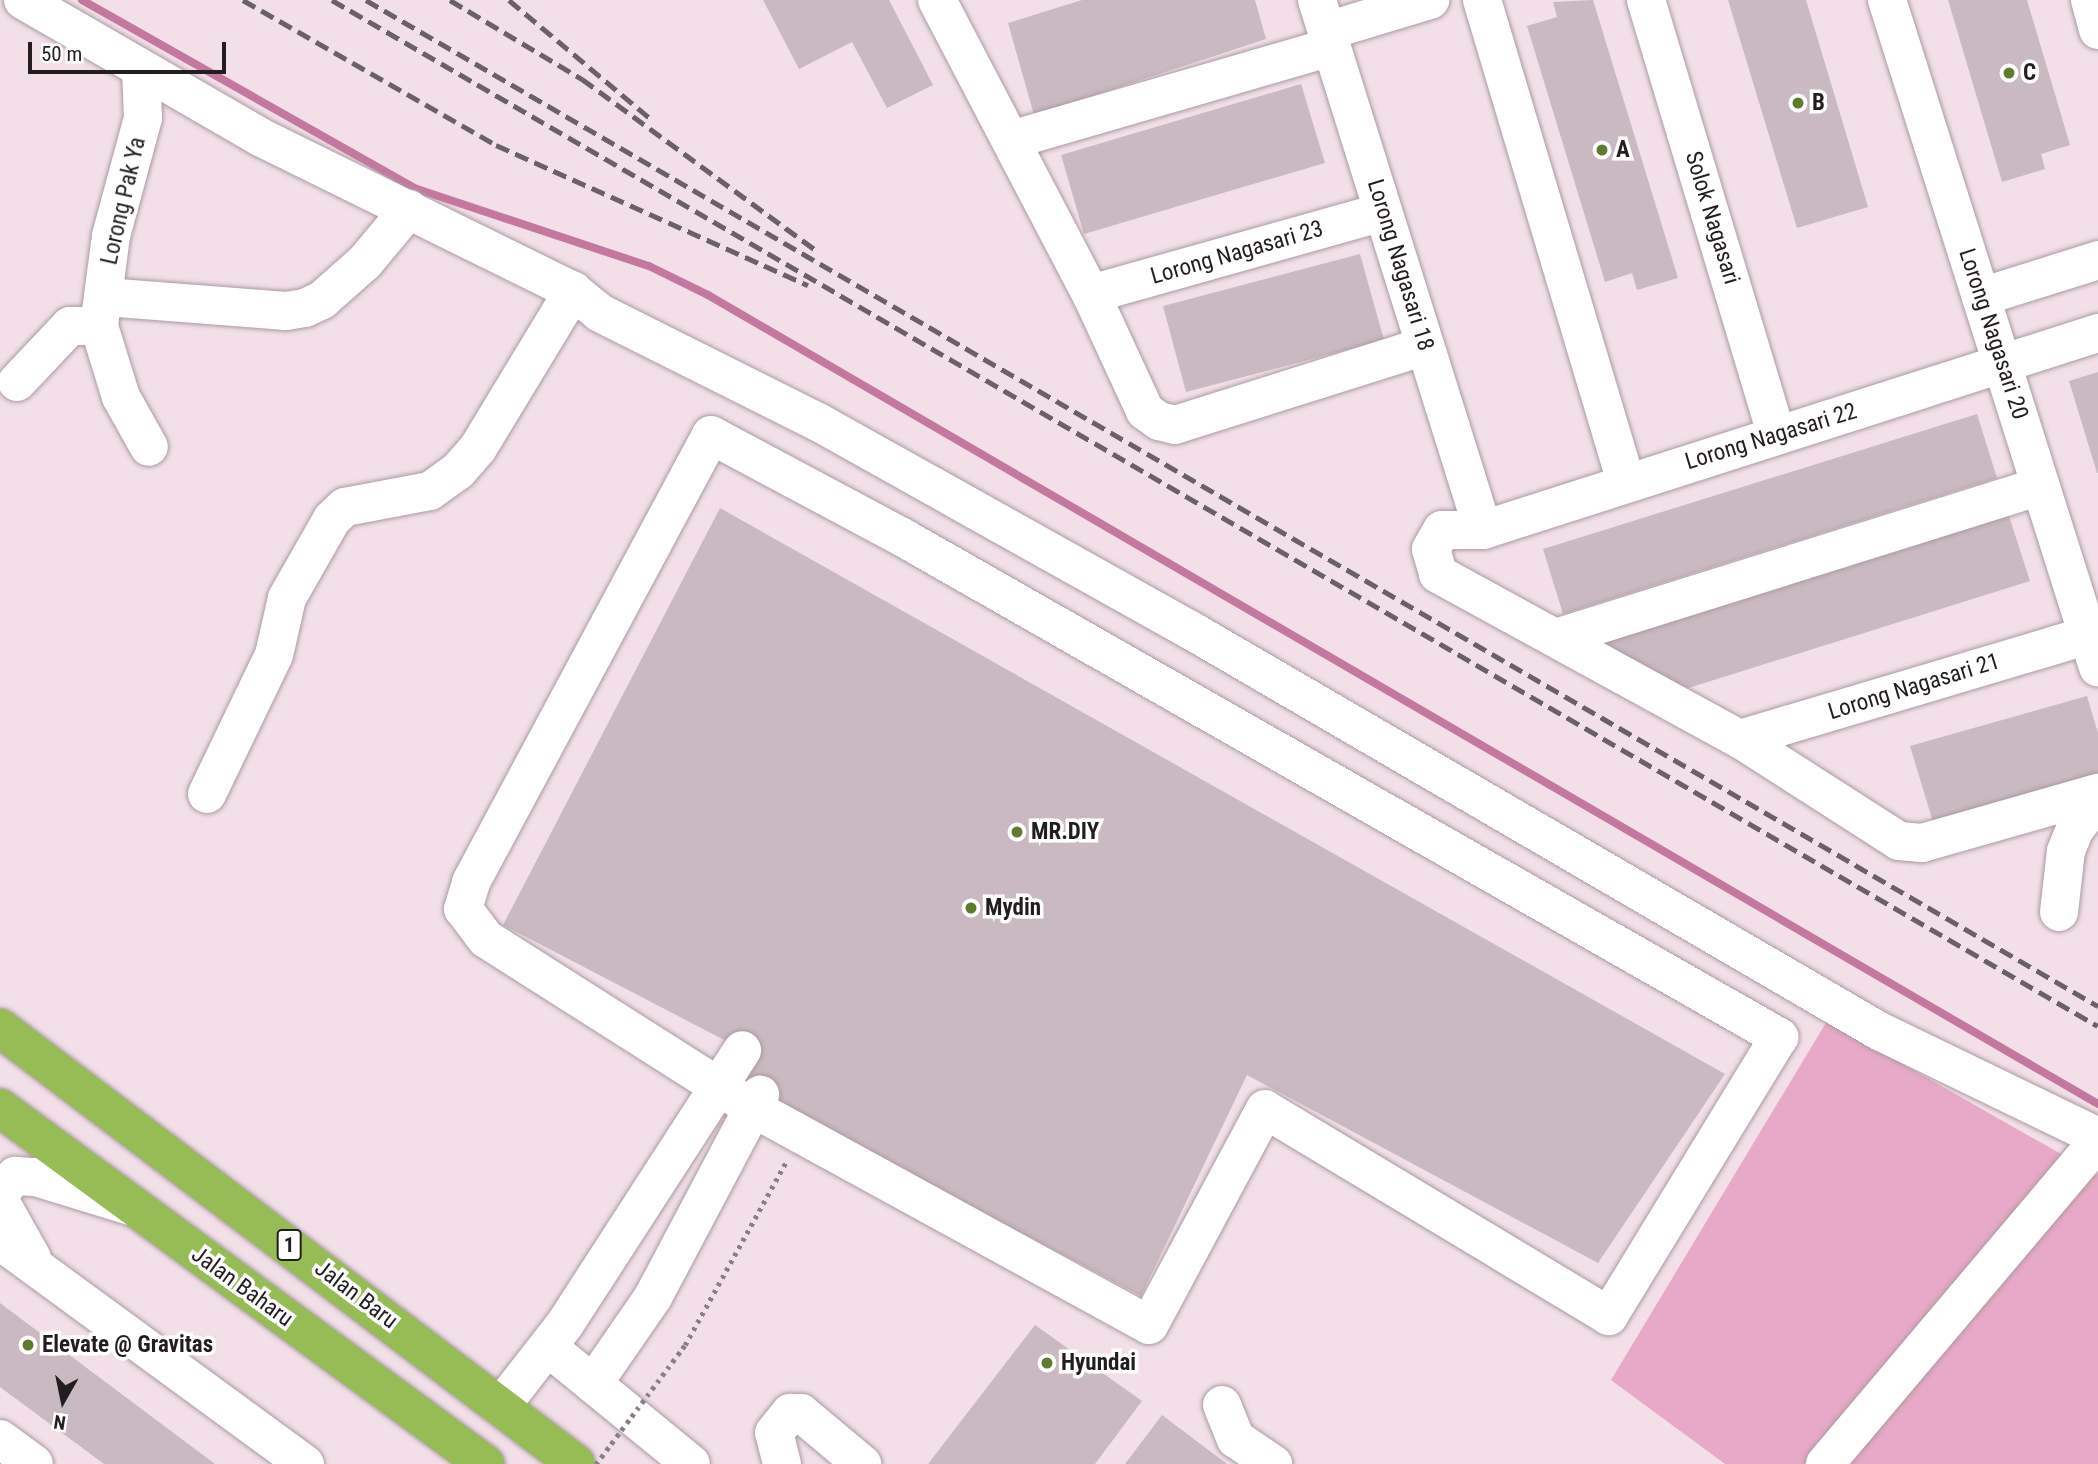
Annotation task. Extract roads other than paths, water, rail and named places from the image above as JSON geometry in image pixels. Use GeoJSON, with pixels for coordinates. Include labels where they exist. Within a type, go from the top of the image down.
{"type":"FeatureCollection","features":[{"type":"Feature","properties":{"kind":"highway","name":"Jalan Baru"},"geometry":{"type":"LineString","coordinates":[[0,1028],[576,1464]]}},
{"type":"Feature","properties":{"kind":"highway","name":"Jalan Baharu"},"geometry":{"type":"LineString","coordinates":[[0,1108],[485,1464]]}},
{"type":"Feature","properties":{"kind":"street"},"geometry":{"type":"LineString","coordinates":[[23,0],[260,137],[573,291],[600,313],[818,422],[1192,631],[1879,1031],[2098,1139],[1825,1464]]}},
{"type":"Feature","properties":{"kind":"street"},"geometry":{"type":"LineString","coordinates":[[1011,140],[1325,26],[1430,0]]}},
{"type":"Feature","properties":{"kind":"street"},"geometry":{"type":"LineString","coordinates":[[1482,0],[1626,482]]}},
{"type":"Feature","properties":{"kind":"street","name":"Solok Nagasari"},"geometry":{"type":"LineString","coordinates":[[1646,0],[1777,436]]}},
{"type":"Feature","properties":{"kind":"street","name":"Lorong Nagasari 20"},"geometry":{"type":"LineString","coordinates":[[1887,0],[2093,651]]}},
{"type":"Feature","properties":{"kind":"street"},"geometry":{"type":"LineString","coordinates":[[2090,0],[2098,30]]}},
{"type":"Feature","properties":{"kind":"street"},"geometry":{"type":"LineString","coordinates":[[944,1],[1011,140],[1091,294],[1145,411],[1175,425],[1425,346]]}},
{"type":"Feature","properties":{"kind":"street","name":"Lorong Nagasari 18"},"geometry":{"type":"LineString","coordinates":[[1325,26],[1483,530]]}},
{"type":"Feature","properties":{"kind":"street","name":"Lorong Pak Ya"},"geometry":{"type":"LineString","coordinates":[[141,69],[143,118],[111,236],[102,312],[121,397],[149,447]]}},
{"type":"Feature","properties":{"kind":"street"},"geometry":{"type":"LineString","coordinates":[[17,382],[70,326],[102,312],[286,311],[305,308],[322,300],[365,261],[409,209]]}},
{"type":"Feature","properties":{"kind":"street","name":"Lorong Nagasari 23"},"geometry":{"type":"LineString","coordinates":[[1091,294],[1383,212]]}},
{"type":"Feature","properties":{"kind":"street"},"geometry":{"type":"LineString","coordinates":[[1981,297],[2098,260]]}},
{"type":"Feature","properties":{"kind":"street"},"geometry":{"type":"LineString","coordinates":[[207,794],[274,655],[287,598],[331,519],[345,507],[430,491],[458,471],[478,448],[573,291]]}},
{"type":"Feature","properties":{"kind":"street","name":"Lorong Nagasari 22"},"geometry":{"type":"LineString","coordinates":[[1556,638],[1438,574],[1431,550],[1442,530],[1483,530],[2098,333]]}},
{"type":"Feature","properties":{"kind":"street"},"geometry":{"type":"LineString","coordinates":[[712,435],[902,537],[1779,1037],[1609,1317],[1265,1109],[1149,1325],[801,1134],[757,1102],[721,1086],[486,939],[463,909],[471,882],[712,435]]}},
{"type":"Feature","properties":{"kind":"street"},"geometry":{"type":"LineString","coordinates":[[1556,638],[2041,486]]}},
{"type":"Feature","properties":{"kind":"street"},"geometry":{"type":"LineString","coordinates":[[1556,638],[1740,739],[1910,845],[2098,793]]}},
{"type":"Feature","properties":{"kind":"street","name":"Lorong Nagasari 21"},"geometry":{"type":"LineString","coordinates":[[1740,739],[2093,651]]}},
{"type":"Feature","properties":{"kind":"street"},"geometry":{"type":"LineString","coordinates":[[2059,912],[2066,851],[2075,829],[2098,800]]}},
{"type":"Feature","properties":{"kind":"street"},"geometry":{"type":"LineString","coordinates":[[501,1406],[549,1348],[742,1050]]}},
{"type":"Feature","properties":{"kind":"street"},"geometry":{"type":"LineString","coordinates":[[593,1384],[653,1297],[757,1102]]}},
{"type":"Feature","properties":{"kind":"street"},"geometry":{"type":"LineString","coordinates":[[43,1274],[1,1203],[3,1189],[15,1176],[36,1177],[130,1206]]}},
{"type":"Feature","properties":{"kind":"street"},"geometry":{"type":"LineString","coordinates":[[0,1241],[304,1464]]}},
{"type":"Feature","properties":{"kind":"street"},"geometry":{"type":"LineString","coordinates":[[549,1348],[691,1464]]}},
{"type":"Feature","properties":{"kind":"street"},"geometry":{"type":"LineString","coordinates":[[1222,1405],[1236,1439],[1273,1464]]}},
{"type":"Feature","properties":{"kind":"street"},"geometry":{"type":"LineString","coordinates":[[782,1464],[774,1433],[790,1413],[801,1413],[862,1464]]}},
{"type":"Feature","properties":{"kind":"street"},"geometry":{"type":"LineString","coordinates":[[0,1439],[34,1464]]}},
{"type":"Feature","properties":{"kind":"waterway"},"geometry":{"type":"LineString","coordinates":[[82,0],[414,188],[649,266],[708,295],[2098,1104]]}},
{"type":"Feature","properties":{"kind":"railway"},"geometry":{"type":"LineString","coordinates":[[243,0],[496,145],[808,285]]}},
{"type":"Feature","properties":{"kind":"railway"},"geometry":{"type":"LineString","coordinates":[[332,0],[2098,1026]]}},
{"type":"Feature","properties":{"kind":"railway"},"geometry":{"type":"LineString","coordinates":[[366,0],[2098,1006]]}},
{"type":"Feature","properties":{"kind":"railway"},"geometry":{"type":"LineString","coordinates":[[450,0],[582,79],[817,251]]}},
{"type":"Feature","properties":{"kind":"railway"},"geometry":{"type":"LineString","coordinates":[[509,0],[651,119]]}},
{"type":"Feature","properties":{"kind":"place","name":"C"},"geometry":{"type":"Point","coordinates":[2009,73]}},
{"type":"Feature","properties":{"kind":"place","name":"B"},"geometry":{"type":"Point","coordinates":[1798,103]}},
{"type":"Feature","properties":{"kind":"place","name":"A"},"geometry":{"type":"Point","coordinates":[1602,150]}},
{"type":"Feature","properties":{"kind":"place","name":"MR.DIY"},"geometry":{"type":"Point","coordinates":[1017,832]}},
{"type":"Feature","properties":{"kind":"place","name":"Mydin"},"geometry":{"type":"Point","coordinates":[971,908]}},
{"type":"Feature","properties":{"kind":"place","name":"Elevate @ Gravitas"},"geometry":{"type":"Point","coordinates":[28,1345]}},
{"type":"Feature","properties":{"kind":"place","name":"Hyundai"},"geometry":{"type":"Point","coordinates":[1047,1363]}}]}
